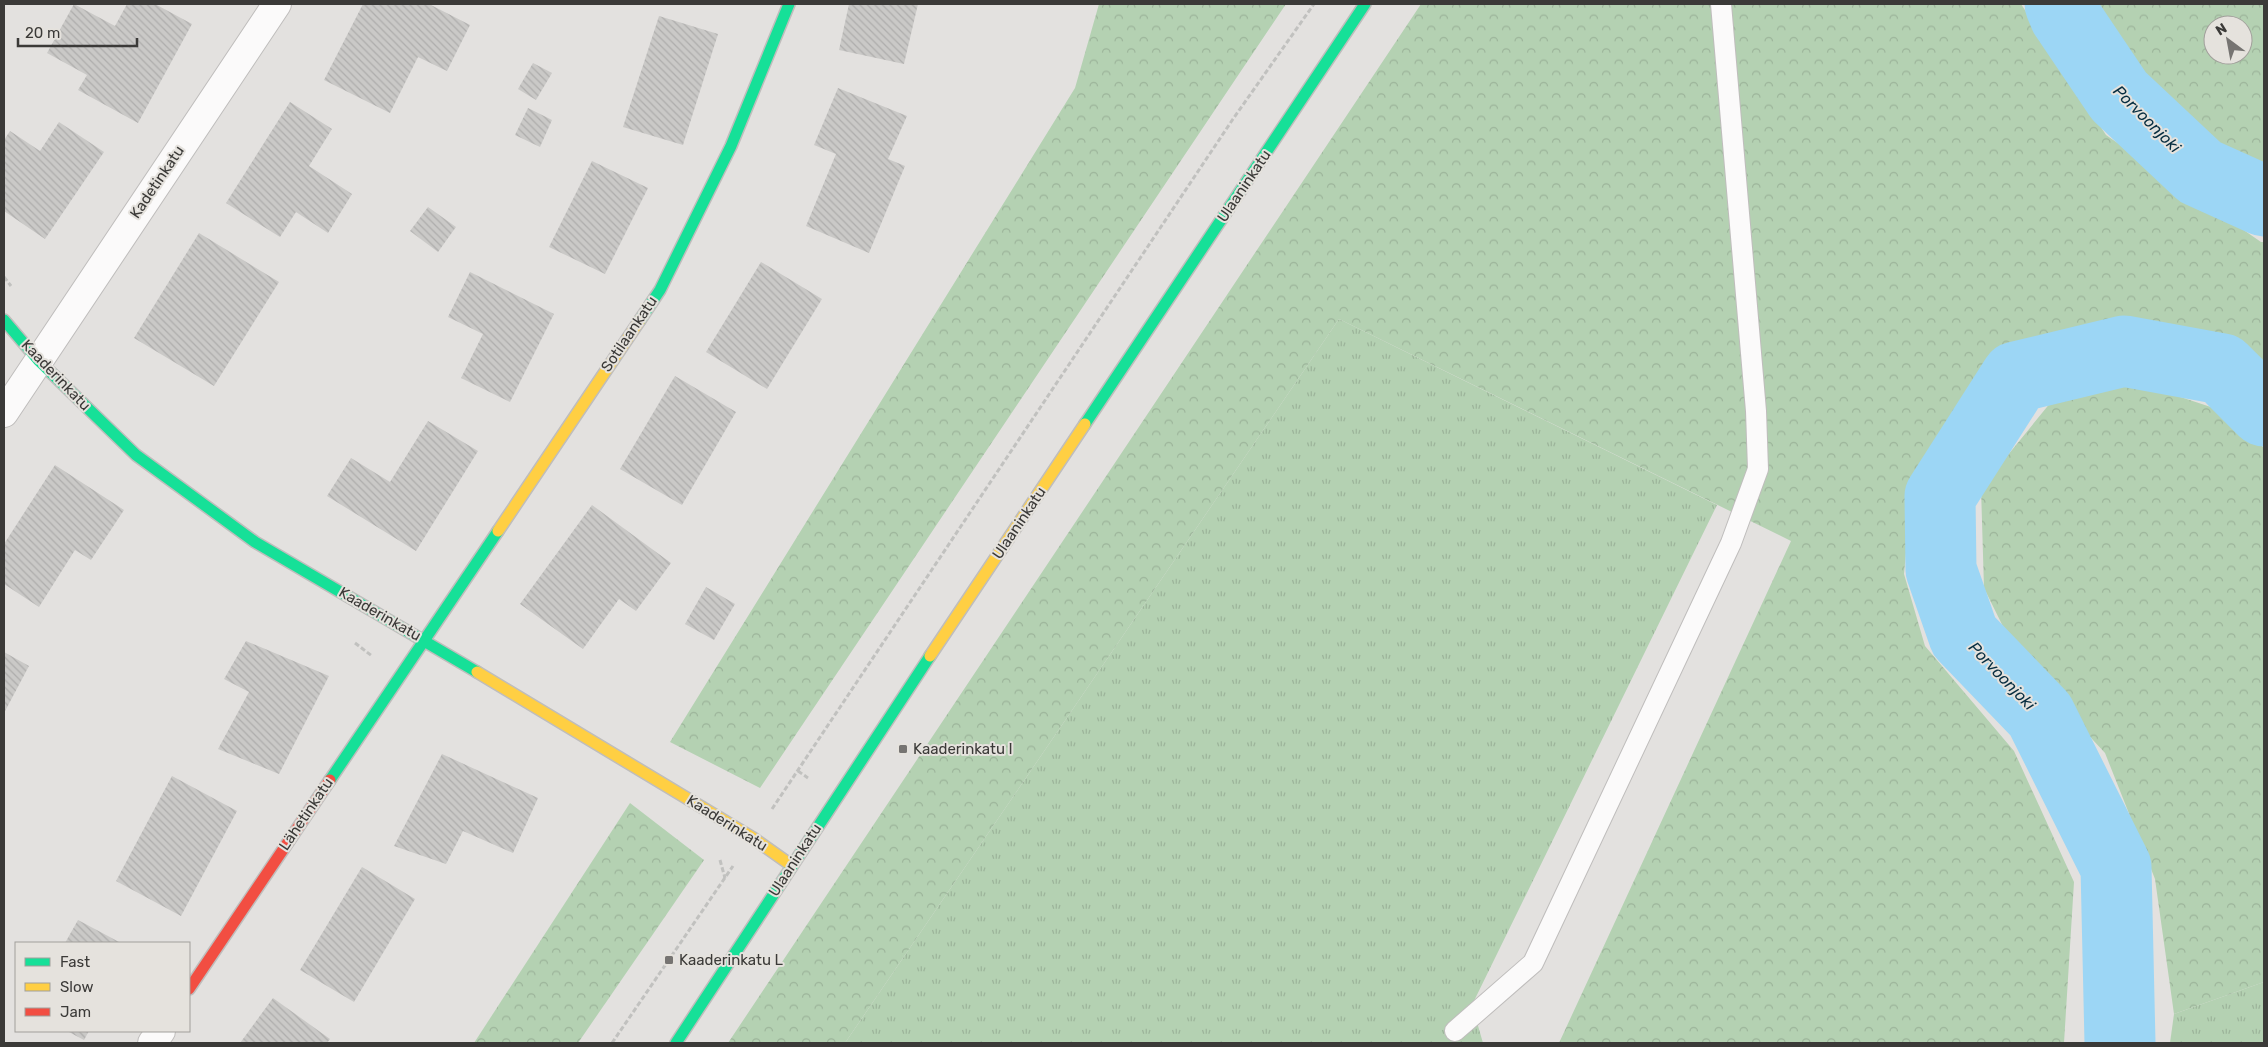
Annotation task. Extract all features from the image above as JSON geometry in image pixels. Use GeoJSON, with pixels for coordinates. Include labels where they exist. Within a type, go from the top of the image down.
{"type":"FeatureCollection","features":[{"type":"Feature","properties":{"kind":"street","name":"Kadetinkatu"},"geometry":{"type":"LineString","coordinates":[[4,413],[277,4]]}},
{"type":"Feature","properties":{"kind":"street","name":"Sotilaankatu"},"geometry":{"type":"LineString","coordinates":[[424,639],[660,290],[731,146],[789,4]]}},
{"type":"Feature","properties":{"kind":"street","name":"Ulaaninkatu"},"geometry":{"type":"LineString","coordinates":[[676,1043],[791,865],[1366,4]]}},
{"type":"Feature","properties":{"kind":"street","name":"Kaaderinkatu"},"geometry":{"type":"LineString","coordinates":[[4,320],[38,360],[136,455],[256,542],[424,639],[753,838],[791,865]]}},
{"type":"Feature","properties":{"kind":"street","name":"Lähetinkatu"},"geometry":{"type":"LineString","coordinates":[[190,988],[424,639]]}},
{"type":"Feature","properties":{"kind":"street"},"geometry":{"type":"LineString","coordinates":[[152,1043],[160,1032]]}},
{"type":"Feature","properties":{"kind":"lane"},"geometry":{"type":"LineString","coordinates":[[1455,1031],[1533,963],[1731,543],[1758,469],[1756,411],[1721,4]]}},
{"type":"Feature","properties":{"kind":"path"},"geometry":{"type":"LineString","coordinates":[[612,1043],[753,838],[1233,119],[1314,4]]}},
{"type":"Feature","properties":{"kind":"green space"},"geometry":{"type":"Polygon","coordinates":[[[1099,4],[1286,4],[760,788],[670,742],[1075,88],[1099,4]]]}},
{"type":"Feature","properties":{"kind":"green space"},"geometry":{"type":"Polygon","coordinates":[[[1421,4],[2021,4],[2106,135],[2261,242],[2264,242],[2264,368],[2123,322],[1994,355],[1912,489],[1904,574],[1925,646],[2014,751],[2074,882],[2064,1043],[1559,1043],[1791,541],[1339,319],[845,1043],[728,1043],[1421,4]]]}},
{"type":"Feature","properties":{"kind":"green space"},"geometry":{"type":"Polygon","coordinates":[[[2090,4],[2264,4],[2264,169],[2172,116],[2090,4]]]}},
{"type":"Feature","properties":{"kind":"green space"},"geometry":{"type":"Polygon","coordinates":[[[1339,319],[1717,505],[1472,1005],[1483,1043],[845,1043],[1339,319]]]}},
{"type":"Feature","properties":{"kind":"green space"},"geometry":{"type":"Polygon","coordinates":[[[2129,380],[2229,413],[2264,448],[2264,982],[2174,1014],[2155,879],[2105,753],[2020,661],[1984,588],[1981,488],[2051,402],[2129,380]]]}},
{"type":"Feature","properties":{"kind":"green space"},"geometry":{"type":"Polygon","coordinates":[[[630,803],[704,860],[578,1043],[474,1043],[630,803]]]}},
{"type":"Feature","properties":{"kind":"green space"},"geometry":{"type":"Polygon","coordinates":[[[2264,982],[2264,1043],[2170,1043],[2174,1014],[2264,982]]]}},
{"type":"Feature","properties":{"kind":"building"},"geometry":{"type":"Polygon","coordinates":[[[74,4],[115,26],[127,4],[155,4],[192,24],[138,123],[78,90],[87,75],[47,53],[74,4]]]}},
{"type":"Feature","properties":{"kind":"building"},"geometry":{"type":"Polygon","coordinates":[[[363,4],[429,4],[470,25],[447,71],[418,57],[390,113],[324,80],[363,4]]]}},
{"type":"Feature","properties":{"kind":"building"},"geometry":{"type":"Polygon","coordinates":[[[849,4],[918,4],[904,64],[839,50],[849,4]]]}},
{"type":"Feature","properties":{"kind":"building"},"geometry":{"type":"Polygon","coordinates":[[[659,16],[718,34],[683,145],[623,127],[659,16]]]}},
{"type":"Feature","properties":{"kind":"building"},"geometry":{"type":"Polygon","coordinates":[[[533,63],[552,73],[536,100],[518,89],[533,63]]]}},
{"type":"Feature","properties":{"kind":"building"},"geometry":{"type":"Polygon","coordinates":[[[838,88],[907,116],[888,159],[905,166],[869,253],[806,226],[836,154],[814,145],[838,88]]]}},
{"type":"Feature","properties":{"kind":"building"},"geometry":{"type":"Polygon","coordinates":[[[290,102],[332,129],[309,166],[352,194],[328,233],[296,212],[280,237],[226,203],[290,102]]]}},
{"type":"Feature","properties":{"kind":"building"},"geometry":{"type":"Polygon","coordinates":[[[528,108],[552,120],[540,147],[515,135],[528,108]]]}},
{"type":"Feature","properties":{"kind":"building"},"geometry":{"type":"Polygon","coordinates":[[[59,122],[104,152],[45,239],[4,211],[4,140],[10,131],[40,151],[59,122]]]}},
{"type":"Feature","properties":{"kind":"building"},"geometry":{"type":"Polygon","coordinates":[[[592,161],[648,188],[605,274],[549,247],[592,161]]]}},
{"type":"Feature","properties":{"kind":"building"},"geometry":{"type":"Polygon","coordinates":[[[428,207],[456,227],[438,252],[410,231],[428,207]]]}},
{"type":"Feature","properties":{"kind":"building"},"geometry":{"type":"Polygon","coordinates":[[[199,233],[279,282],[214,386],[134,338],[199,233]]]}},
{"type":"Feature","properties":{"kind":"building"},"geometry":{"type":"Polygon","coordinates":[[[761,262],[822,299],[767,389],[706,352],[761,262]]]}},
{"type":"Feature","properties":{"kind":"building"},"geometry":{"type":"Polygon","coordinates":[[[470,272],[554,314],[510,402],[461,378],[483,334],[448,317],[470,272]]]}},
{"type":"Feature","properties":{"kind":"building"},"geometry":{"type":"Polygon","coordinates":[[[675,376],[736,412],[682,505],[620,469],[675,376]]]}},
{"type":"Feature","properties":{"kind":"building"},"geometry":{"type":"Polygon","coordinates":[[[428,421],[478,451],[416,551],[327,496],[351,458],[390,482],[428,421]]]}},
{"type":"Feature","properties":{"kind":"building"},"geometry":{"type":"Polygon","coordinates":[[[55,465],[124,510],[91,560],[75,550],[39,607],[4,584],[4,544],[55,465]]]}},
{"type":"Feature","properties":{"kind":"building"},"geometry":{"type":"Polygon","coordinates":[[[592,505],[671,563],[636,611],[619,599],[583,649],[520,604],[592,505]]]}},
{"type":"Feature","properties":{"kind":"building"},"geometry":{"type":"Polygon","coordinates":[[[706,587],[735,604],[714,640],[685,624],[706,587]]]}},
{"type":"Feature","properties":{"kind":"building"},"geometry":{"type":"Polygon","coordinates":[[[246,641],[329,676],[279,774],[218,749],[249,692],[224,679],[246,641]]]}},
{"type":"Feature","properties":{"kind":"building"},"geometry":{"type":"Polygon","coordinates":[[[4,652],[29,666],[4,713],[4,652]]]}},
{"type":"Feature","properties":{"kind":"building"},"geometry":{"type":"Polygon","coordinates":[[[442,754],[538,798],[513,853],[463,831],[446,864],[394,846],[442,754]]]}},
{"type":"Feature","properties":{"kind":"building"},"geometry":{"type":"Polygon","coordinates":[[[172,776],[237,811],[181,916],[116,881],[172,776]]]}},
{"type":"Feature","properties":{"kind":"building"},"geometry":{"type":"Polygon","coordinates":[[[362,867],[415,899],[354,1002],[300,970],[362,867]]]}},
{"type":"Feature","properties":{"kind":"building"},"geometry":{"type":"Polygon","coordinates":[[[78,920],[119,942],[66,942],[78,920]]]}},
{"type":"Feature","properties":{"kind":"building"},"geometry":{"type":"Polygon","coordinates":[[[273,998],[330,1039],[327,1043],[240,1043],[273,998]]]}},
{"type":"Feature","properties":{"kind":"building"},"geometry":{"type":"Polygon","coordinates":[[[69,1032],[88,1032],[84,1040],[69,1032]]]}},
{"type":"Feature","properties":{"kind":"waterway","name":"Porvoonjoki"},"geometry":{"type":"LineString","coordinates":[[2060,4],[2065,16],[2119,96],[2200,172],[2264,201]]}},
{"type":"Feature","properties":{"kind":"waterway","name":"Porvoonjoki"},"geometry":{"type":"LineString","coordinates":[[2120,1043],[2116,867],[2040,715],[1964,636],[1941,570],[1940,496],[2016,377],[2124,351],[2222,369],[2264,411]]}},
{"type":"Feature","properties":{"kind":"traffic: fast"},"geometry":{"type":"LineString","coordinates":[[640,320],[660,290],[731,146],[789,4]]}},
{"type":"Feature","properties":{"kind":"traffic: fast"},"geometry":{"type":"LineString","coordinates":[[1085,424],[1365,4]]}},
{"type":"Feature","properties":{"kind":"traffic: fast"},"geometry":{"type":"LineString","coordinates":[[4,320],[38,360],[136,455],[255,542],[477,672]]}},
{"type":"Feature","properties":{"kind":"traffic: fast"},"geometry":{"type":"LineString","coordinates":[[330,780],[498,531]]}},
{"type":"Feature","properties":{"kind":"traffic: fast"},"geometry":{"type":"LineString","coordinates":[[676,1043],[930,656]]}},
{"type":"Feature","properties":{"kind":"traffic: slow"},"geometry":{"type":"LineString","coordinates":[[498,531],[640,320]]}},
{"type":"Feature","properties":{"kind":"traffic: slow"},"geometry":{"type":"LineString","coordinates":[[930,656],[1085,424]]}},
{"type":"Feature","properties":{"kind":"traffic: slow"},"geometry":{"type":"LineString","coordinates":[[477,672],[753,838],[791,865]]}},
{"type":"Feature","properties":{"kind":"traffic: jam"},"geometry":{"type":"LineString","coordinates":[[190,988],[330,780]]}},
{"type":"Feature","properties":{"kind":"place","name":"Kaaderinkatu I"},"geometry":{"type":"Point","coordinates":[903,749]}},
{"type":"Feature","properties":{"kind":"place","name":"Kaaderinkatu L"},"geometry":{"type":"Point","coordinates":[669,960]}}]}
